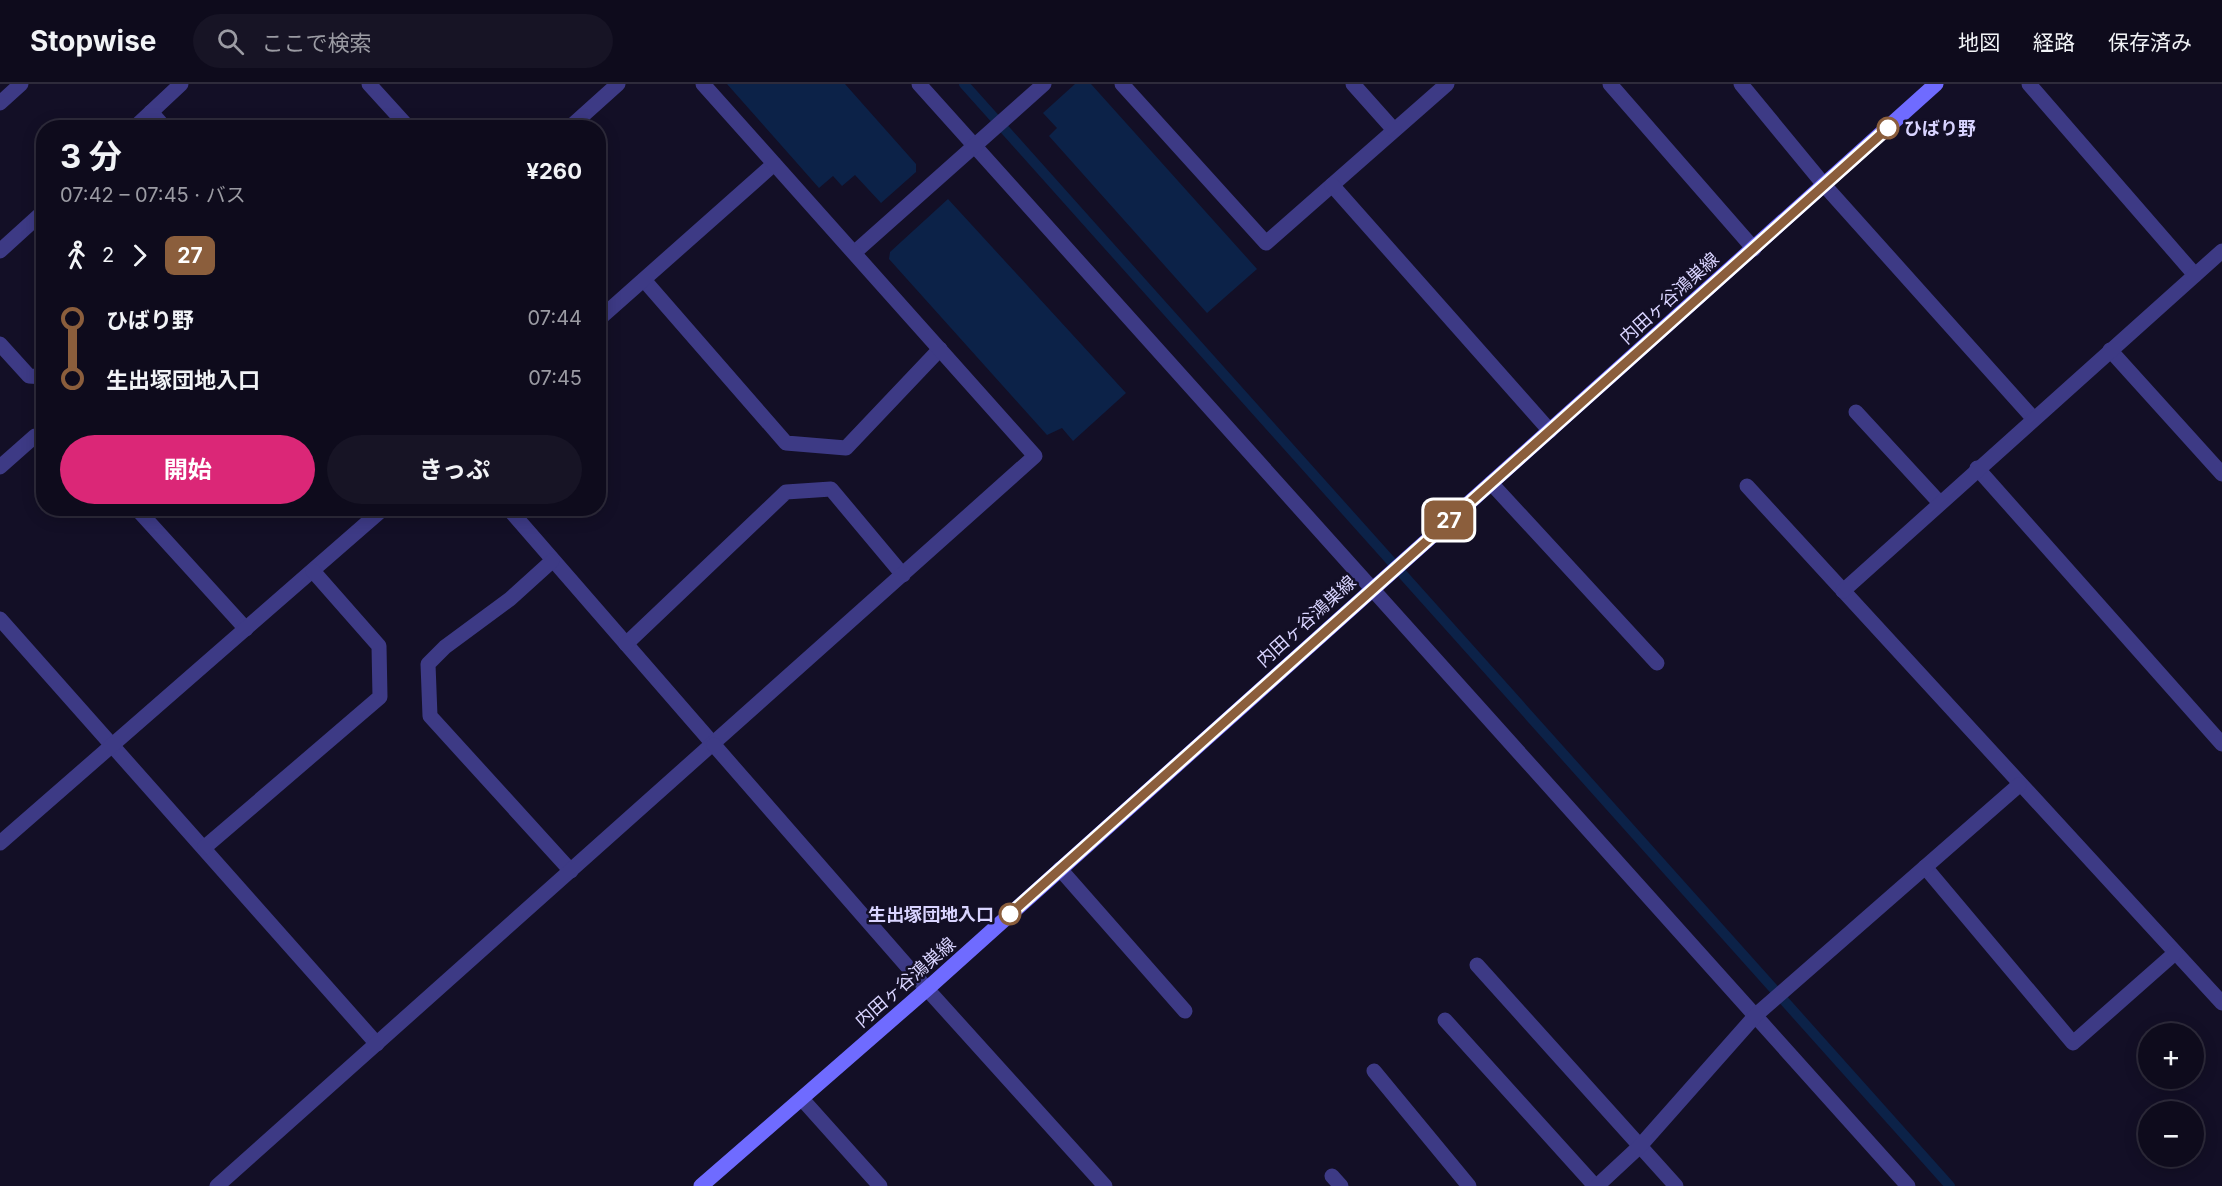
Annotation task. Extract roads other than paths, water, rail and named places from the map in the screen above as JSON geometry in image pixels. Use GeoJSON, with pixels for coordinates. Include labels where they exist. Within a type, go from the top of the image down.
{"type":"FeatureCollection","features":[{"type":"Feature","properties":{"kind":"main road","name":"内田ヶ谷鴻巣線"},"geometry":{"type":"LineString","coordinates":[[701,1186],[927,989],[1371,589],[1825,186],[1936,84]]}},
{"type":"Feature","properties":{"kind":"street"},"geometry":{"type":"LineString","coordinates":[[0,103],[21,84]]}},
{"type":"Feature","properties":{"kind":"street"},"geometry":{"type":"LineString","coordinates":[[142,120],[181,84]]}},
{"type":"Feature","properties":{"kind":"street"},"geometry":{"type":"LineString","coordinates":[[369,84],[402,120]]}},
{"type":"Feature","properties":{"kind":"street"},"geometry":{"type":"LineString","coordinates":[[578,120],[618,84]]}},
{"type":"Feature","properties":{"kind":"street"},"geometry":{"type":"LineString","coordinates":[[217,1186],[714,745],[1035,456],[703,84]]}},
{"type":"Feature","properties":{"kind":"street"},"geometry":{"type":"LineString","coordinates":[[919,84],[1908,1186]]}},
{"type":"Feature","properties":{"kind":"street"},"geometry":{"type":"LineString","coordinates":[[855,252],[1044,84]]}},
{"type":"Feature","properties":{"kind":"street"},"geometry":{"type":"LineString","coordinates":[[1122,84],[1266,243],[1447,84]]}},
{"type":"Feature","properties":{"kind":"street"},"geometry":{"type":"LineString","coordinates":[[1353,84],[1394,130]]}},
{"type":"Feature","properties":{"kind":"street"},"geometry":{"type":"LineString","coordinates":[[1610,84],[1754,249]]}},
{"type":"Feature","properties":{"kind":"street"},"geometry":{"type":"LineString","coordinates":[[1741,84],[1825,186],[2033,418]]}},
{"type":"Feature","properties":{"kind":"street"},"geometry":{"type":"LineString","coordinates":[[2029,84],[2195,275]]}},
{"type":"Feature","properties":{"kind":"street"},"geometry":{"type":"LineString","coordinates":[[151,112],[158,120]]}},
{"type":"Feature","properties":{"kind":"street"},"geometry":{"type":"LineString","coordinates":[[606,313],[774,164]]}},
{"type":"Feature","properties":{"kind":"street"},"geometry":{"type":"LineString","coordinates":[[1332,185],[1550,431]]}},
{"type":"Feature","properties":{"kind":"street"},"geometry":{"type":"LineString","coordinates":[[0,251],[36,218]]}},
{"type":"Feature","properties":{"kind":"street"},"geometry":{"type":"LineString","coordinates":[[1843,591],[1939,502],[2222,251]]}},
{"type":"Feature","properties":{"kind":"street"},"geometry":{"type":"LineString","coordinates":[[644,280],[786,443],[846,448],[940,350]]}},
{"type":"Feature","properties":{"kind":"street"},"geometry":{"type":"LineString","coordinates":[[0,344],[29,376],[36,376]]}},
{"type":"Feature","properties":{"kind":"street"},"geometry":{"type":"LineString","coordinates":[[2110,350],[2222,474]]}},
{"type":"Feature","properties":{"kind":"street"},"geometry":{"type":"LineString","coordinates":[[1856,412],[1939,502]]}},
{"type":"Feature","properties":{"kind":"street"},"geometry":{"type":"LineString","coordinates":[[0,467],[36,436]]}},
{"type":"Feature","properties":{"kind":"street"},"geometry":{"type":"LineString","coordinates":[[1977,468],[2222,744]]}},
{"type":"Feature","properties":{"kind":"street"},"geometry":{"type":"LineString","coordinates":[[1491,483],[1657,663]]}},
{"type":"Feature","properties":{"kind":"street"},"geometry":{"type":"LineString","coordinates":[[1747,486],[2019,785],[2222,1003]]}},
{"type":"Feature","properties":{"kind":"street"},"geometry":{"type":"LineString","coordinates":[[626,644],[786,492],[831,489],[903,575]]}},
{"type":"Feature","properties":{"kind":"street"},"geometry":{"type":"LineString","coordinates":[[143,516],[246,629]]}},
{"type":"Feature","properties":{"kind":"street"},"geometry":{"type":"LineString","coordinates":[[0,843],[375,516]]}},
{"type":"Feature","properties":{"kind":"street"},"geometry":{"type":"LineString","coordinates":[[514,516],[927,989],[1105,1186]]}},
{"type":"Feature","properties":{"kind":"street"},"geometry":{"type":"LineString","coordinates":[[552,561],[510,599],[445,647],[428,664],[430,716],[571,872]]}},
{"type":"Feature","properties":{"kind":"street"},"geometry":{"type":"LineString","coordinates":[[205,847],[380,697],[379,646],[313,571]]}},
{"type":"Feature","properties":{"kind":"street"},"geometry":{"type":"LineString","coordinates":[[0,619],[114,744],[377,1044]]}},
{"type":"Feature","properties":{"kind":"street"},"geometry":{"type":"LineString","coordinates":[[1445,1020],[1596,1186],[1640,1146],[1756,1015],[2019,785]]}},
{"type":"Feature","properties":{"kind":"street"},"geometry":{"type":"LineString","coordinates":[[1926,867],[2073,1043],[2175,953]]}},
{"type":"Feature","properties":{"kind":"street"},"geometry":{"type":"LineString","coordinates":[[1060,869],[1185,1011]]}},
{"type":"Feature","properties":{"kind":"street"},"geometry":{"type":"LineString","coordinates":[[1477,965],[1676,1186]]}},
{"type":"Feature","properties":{"kind":"street"},"geometry":{"type":"LineString","coordinates":[[1374,1071],[1469,1186]]}},
{"type":"Feature","properties":{"kind":"street"},"geometry":{"type":"LineString","coordinates":[[802,1099],[880,1186]]}},
{"type":"Feature","properties":{"kind":"water"},"geometry":{"type":"Polygon","coordinates":[[[727,84],[845,84],[916,164],[916,172],[881,203],[855,175],[842,186],[833,176],[819,188],[727,84]]]}},
{"type":"Feature","properties":{"kind":"water"},"geometry":{"type":"Polygon","coordinates":[[[1075,84],[1091,84],[1257,269],[1207,313],[1049,136],[1057,128],[1043,113],[1075,84]]]}},
{"type":"Feature","properties":{"kind":"water"},"geometry":{"type":"Polygon","coordinates":[[[948,199],[1126,393],[1073,441],[1062,428],[1047,435],[889,259],[890,252],[948,199]]]}},
{"type":"Feature","properties":{"kind":"waterway"},"geometry":{"type":"LineString","coordinates":[[964,84],[1950,1186]]}},
{"type":"Feature","properties":{"kind":"place","name":"ひばり野"},"geometry":{"type":"Point","coordinates":[1888,128]}},
{"type":"Feature","properties":{"kind":"place","name":"生出塚団地入口"},"geometry":{"type":"Point","coordinates":[1010,914]}}]}
